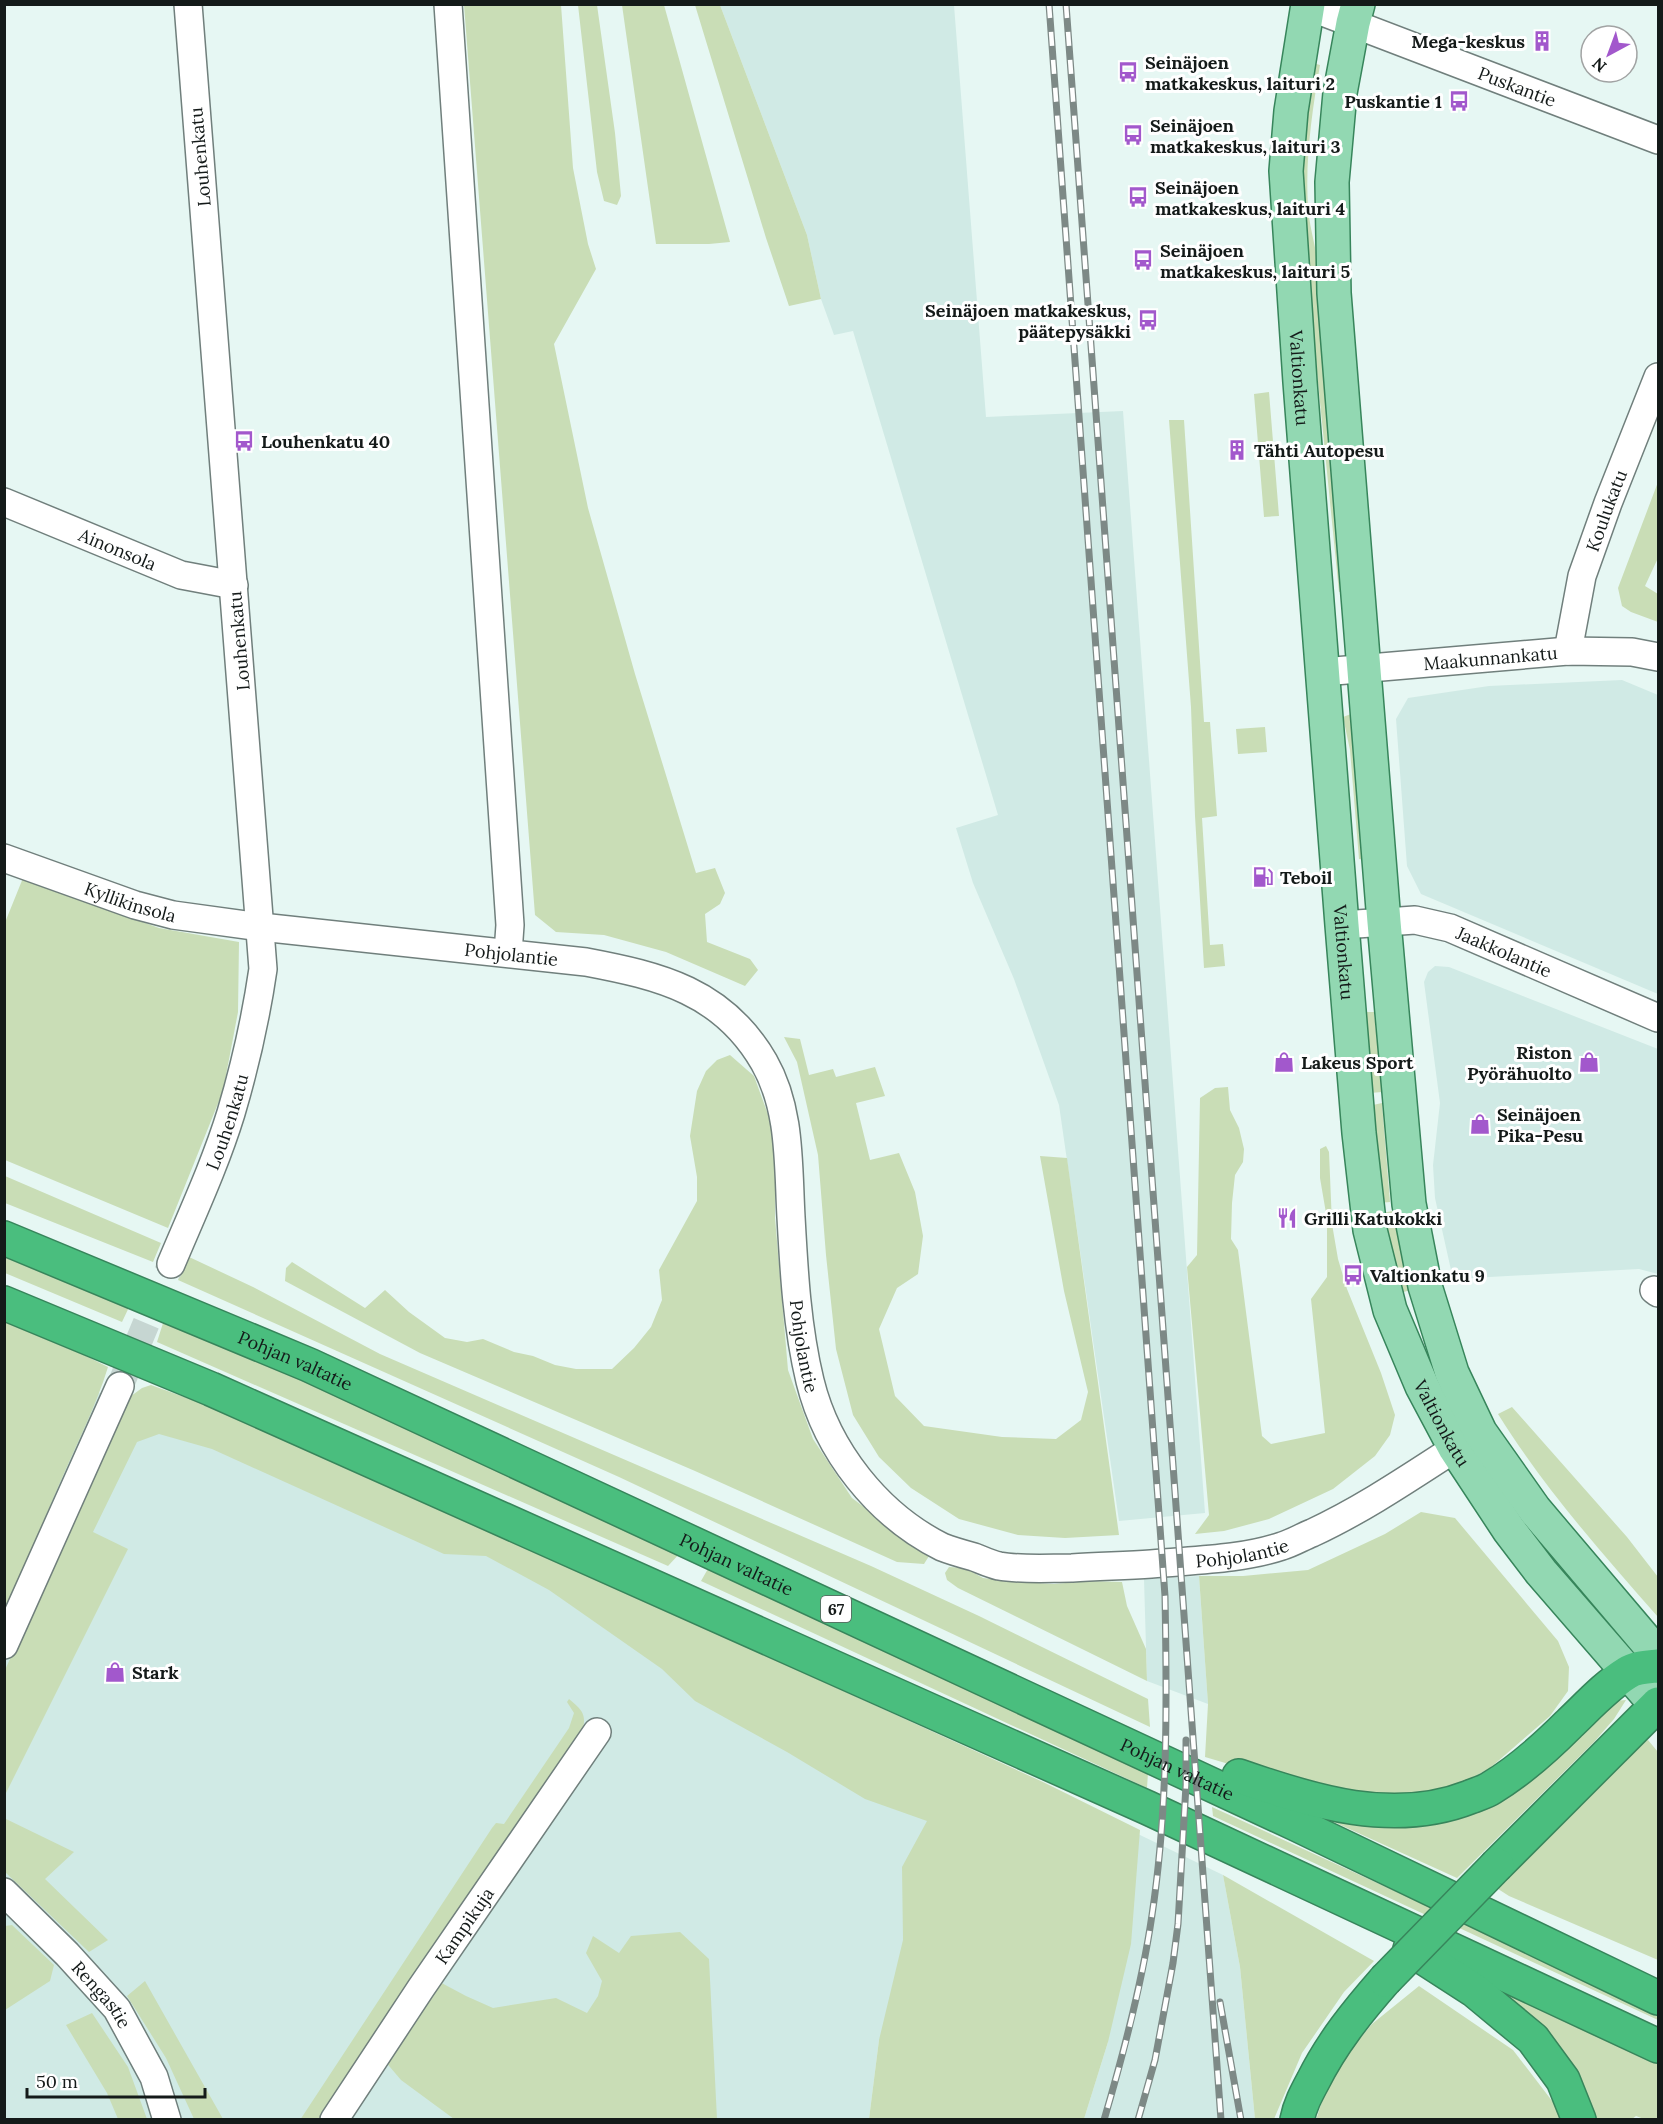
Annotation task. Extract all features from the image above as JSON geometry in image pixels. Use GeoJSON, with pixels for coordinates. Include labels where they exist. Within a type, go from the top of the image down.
{"type":"FeatureCollection","features":[{"type":"Feature","properties":{"kind":"highway","name":"Pohjan valtatie"},"geometry":{"type":"LineString","coordinates":[[4,1238],[309,1365],[1127,1744],[1659,1998]]}},
{"type":"Feature","properties":{"kind":"highway"},"geometry":{"type":"LineString","coordinates":[[4,1304],[222,1394],[1148,1808],[1659,2046]]}},
{"type":"Feature","properties":{"kind":"highway"},"geometry":{"type":"LineString","coordinates":[[1127,1744],[1293,1795],[1350,1807],[1398,1812],[1449,1805],[1490,1789],[1534,1759],[1588,1706],[1643,1669]]}},
{"type":"Feature","properties":{"kind":"highway"},"geometry":{"type":"LineString","coordinates":[[1297,2120],[1299,2107],[1326,2055],[1353,2017],[1385,1980],[1497,1865],[1658,1706]]}},
{"type":"Feature","properties":{"kind":"highway"},"geometry":{"type":"LineString","coordinates":[[1305,1882],[1475,1991],[1533,2039],[1563,2080],[1580,2120]]}},
{"type":"Feature","properties":{"kind":"main road","name":"Valtionkatu"},"geometry":{"type":"LineString","coordinates":[[1308,5],[1291,111],[1286,171],[1342,925],[1359,1133],[1370,1230],[1390,1310],[1422,1386],[1467,1440],[1535,1510],[1659,1655]]}},
{"type":"Feature","properties":{"kind":"main road","name":"Valtionkatu"},"geometry":{"type":"LineString","coordinates":[[1356,14],[1340,93],[1332,194],[1334,293],[1409,1204],[1425,1286],[1452,1373],[1467,1440],[1509,1530],[1535,1563],[1643,1669],[1658,1706]]}},
{"type":"Feature","properties":{"kind":"street","name":"Louhenkatu"},"geometry":{"type":"LineString","coordinates":[[171,1264],[214,1161],[231,1113],[258,1008],[263,969],[188,4]]}},
{"type":"Feature","properties":{"kind":"street"},"geometry":{"type":"LineString","coordinates":[[448,4],[510,913],[508,953]]}},
{"type":"Feature","properties":{"kind":"street","name":"Puskantie"},"geometry":{"type":"LineString","coordinates":[[1308,5],[1356,14],[1659,140]]}},
{"type":"Feature","properties":{"kind":"street","name":"Koulukatu"},"geometry":{"type":"LineString","coordinates":[[1568,651],[1582,576],[1608,503],[1659,377]]}},
{"type":"Feature","properties":{"kind":"street","name":"Ainonsola"},"geometry":{"type":"LineString","coordinates":[[4,502],[181,575],[234,585]]}},
{"type":"Feature","properties":{"kind":"street","name":"Maakunnankatu"},"geometry":{"type":"LineString","coordinates":[[1323,672],[1568,651],[1632,652],[1659,657]]}},
{"type":"Feature","properties":{"kind":"street","name":"Kyllikinsola"},"geometry":{"type":"LineString","coordinates":[[4,858],[135,905],[173,915],[261,927]]}},
{"type":"Feature","properties":{"kind":"street","name":"Jaakkolantie"},"geometry":{"type":"LineString","coordinates":[[1342,925],[1415,920],[1450,928],[1659,1018]]}},
{"type":"Feature","properties":{"kind":"street","name":"Pohjolantie"},"geometry":{"type":"LineString","coordinates":[[261,927],[586,962],[638,972],[685,988],[721,1011],[743,1034],[764,1062],[779,1097],[788,1143],[799,1329],[811,1385],[827,1428],[852,1470],[875,1498],[911,1528],[944,1547],[999,1566],[1044,1569],[1134,1565],[1241,1556],[1283,1546],[1347,1517],[1467,1440]]}},
{"type":"Feature","properties":{"kind":"street"},"geometry":{"type":"LineString","coordinates":[[4,1646],[120,1386]]}},
{"type":"Feature","properties":{"kind":"street","name":"Kampikuja"},"geometry":{"type":"LineString","coordinates":[[334,2120],[421,1988],[597,1732]]}},
{"type":"Feature","properties":{"kind":"street","name":"Rengastie"},"geometry":{"type":"LineString","coordinates":[[4,1892],[67,1954],[117,2009],[154,2077],[167,2120]]}},
{"type":"Feature","properties":{"kind":"shaded area"},"geometry":{"type":"Polygon","coordinates":[[[720,5],[954,5],[986,417],[1123,411],[1205,1513],[1119,1521],[1059,1105],[1014,979],[973,883],[956,828],[998,815],[853,331],[834,335],[821,299],[807,235],[720,5]]]}},
{"type":"Feature","properties":{"kind":"shaded area"},"geometry":{"type":"Polygon","coordinates":[[[1622,680],[1658,695],[1658,994],[1421,894],[1407,866],[1396,719],[1408,698],[1489,686],[1622,680]]]}},
{"type":"Feature","properties":{"kind":"shaded area"},"geometry":{"type":"Polygon","coordinates":[[[1435,966],[1449,967],[1658,1049],[1658,1274],[1639,1269],[1453,1279],[1435,1198],[1433,1165],[1440,1103],[1424,982],[1428,972],[1435,966]]]}},
{"type":"Feature","properties":{"kind":"shaded area"},"geometry":{"type":"Polygon","coordinates":[[[4,1353],[100,1393],[127,1399],[1140,1835],[1223,1875],[1240,1967],[1255,2119],[1084,2119],[1108,2042],[879,2040],[869,2119],[5,2119],[4,1353]]]}},
{"type":"Feature","properties":{"kind":"shaded area"},"geometry":{"type":"Polygon","coordinates":[[[1199,1576],[1208,1704],[1147,1681],[1144,1579],[1199,1576]]]}},
{"type":"Feature","properties":{"kind":"green space"},"geometry":{"type":"Polygon","coordinates":[[[464,5],[561,5],[573,168],[588,244],[596,269],[554,344],[588,508],[635,674],[696,873],[715,868],[725,893],[720,904],[705,914],[707,942],[750,959],[758,970],[745,986],[666,952],[604,935],[556,932],[535,915],[464,5]]]}},
{"type":"Feature","properties":{"kind":"green space"},"geometry":{"type":"Polygon","coordinates":[[[578,5],[597,5],[615,133],[621,196],[617,205],[604,201],[597,172],[578,5]]]}},
{"type":"Feature","properties":{"kind":"green space"},"geometry":{"type":"Polygon","coordinates":[[[622,5],[664,5],[730,242],[656,244],[622,5]]]}},
{"type":"Feature","properties":{"kind":"green space"},"geometry":{"type":"Polygon","coordinates":[[[695,5],[720,5],[807,235],[821,299],[789,306],[695,5]]]}},
{"type":"Feature","properties":{"kind":"green space"},"geometry":{"type":"Polygon","coordinates":[[[1313,63],[1320,65],[1308,153],[1307,189],[1310,226],[1317,257],[1346,590],[1339,592],[1302,222],[1305,103],[1313,63]]]}},
{"type":"Feature","properties":{"kind":"green space"},"geometry":{"type":"Polygon","coordinates":[[[1269,392],[1279,516],[1264,517],[1254,394],[1269,392]]]}},
{"type":"Feature","properties":{"kind":"green space"},"geometry":{"type":"Polygon","coordinates":[[[1169,420],[1184,420],[1204,722],[1210,722],[1217,816],[1202,818],[1210,945],[1223,944],[1225,966],[1204,968],[1191,707],[1169,420]]]}},
{"type":"Feature","properties":{"kind":"green space"},"geometry":{"type":"Polygon","coordinates":[[[1658,482],[1658,558],[1645,586],[1658,594],[1658,622],[1631,612],[1622,606],[1618,588],[1658,482]]]}},
{"type":"Feature","properties":{"kind":"green space"},"geometry":{"type":"Polygon","coordinates":[[[1351,714],[1367,860],[1359,859],[1350,750],[1343,717],[1351,714]]]}},
{"type":"Feature","properties":{"kind":"green space"},"geometry":{"type":"Polygon","coordinates":[[[1265,727],[1267,752],[1238,754],[1236,729],[1265,727]]]}},
{"type":"Feature","properties":{"kind":"green space"},"geometry":{"type":"Polygon","coordinates":[[[23,878],[159,928],[239,942],[238,1012],[223,1091],[168,1228],[5,1160],[4,925],[23,878]]]}},
{"type":"Feature","properties":{"kind":"green space"},"geometry":{"type":"Polygon","coordinates":[[[1365,1012],[1374,1012],[1382,1092],[1370,1093],[1365,1012]]]}},
{"type":"Feature","properties":{"kind":"green space"},"geometry":{"type":"Polygon","coordinates":[[[784,1037],[800,1039],[809,1075],[833,1069],[836,1077],[875,1067],[885,1096],[856,1103],[870,1160],[899,1153],[915,1192],[923,1236],[918,1274],[897,1288],[879,1329],[895,1396],[924,1426],[1002,1437],[1056,1439],[1081,1420],[1088,1392],[1064,1291],[1040,1156],[1067,1158],[1119,1535],[1065,1538],[1018,1535],[959,1519],[911,1488],[879,1457],[853,1415],[836,1349],[818,1155],[797,1062],[784,1037]]]}},
{"type":"Feature","properties":{"kind":"green space"},"geometry":{"type":"Polygon","coordinates":[[[730,1055],[754,1076],[770,1120],[775,1158],[775,1218],[788,1370],[813,1439],[852,1498],[929,1556],[924,1564],[897,1562],[695,1471],[420,1353],[285,1281],[286,1268],[292,1262],[365,1308],[385,1290],[409,1312],[445,1338],[467,1342],[483,1339],[514,1352],[576,1369],[612,1369],[634,1348],[651,1327],[662,1300],[659,1270],[697,1201],[697,1177],[690,1136],[697,1091],[706,1071],[717,1060],[730,1055]]]}},
{"type":"Feature","properties":{"kind":"green space"},"geometry":{"type":"Polygon","coordinates":[[[1228,1087],[1230,1110],[1239,1128],[1244,1149],[1243,1162],[1235,1175],[1231,1239],[1238,1250],[1262,1436],[1271,1444],[1325,1433],[1311,1299],[1327,1277],[1327,1219],[1320,1178],[1320,1149],[1326,1146],[1329,1152],[1332,1224],[1338,1259],[1347,1289],[1381,1373],[1395,1415],[1390,1435],[1375,1456],[1333,1489],[1269,1519],[1224,1531],[1195,1534],[1209,1515],[1187,1267],[1197,1255],[1200,1098],[1215,1088],[1228,1087]]]}},
{"type":"Feature","properties":{"kind":"green space"},"geometry":{"type":"Polygon","coordinates":[[[1382,1103],[1390,1202],[1380,1203],[1373,1105],[1382,1103]]]}},
{"type":"Feature","properties":{"kind":"green space"},"geometry":{"type":"Polygon","coordinates":[[[5,1176],[161,1243],[153,1262],[5,1203],[5,1176]]]}},
{"type":"Feature","properties":{"kind":"green space"},"geometry":{"type":"Polygon","coordinates":[[[1392,1211],[1410,1290],[1401,1293],[1383,1213],[1392,1211]]]}},
{"type":"Feature","properties":{"kind":"green space"},"geometry":{"type":"Polygon","coordinates":[[[4,1251],[131,1303],[122,1322],[5,1273],[4,1251]]]}},
{"type":"Feature","properties":{"kind":"green space"},"geometry":{"type":"Polygon","coordinates":[[[187,1256],[253,1287],[380,1354],[871,1566],[979,1616],[1148,1699],[1150,1727],[619,1477],[178,1280],[187,1256]]]}},
{"type":"Feature","properties":{"kind":"green space"},"geometry":{"type":"Polygon","coordinates":[[[164,1320],[442,1441],[681,1552],[668,1566],[157,1342],[164,1320]]]}},
{"type":"Feature","properties":{"kind":"green space"},"geometry":{"type":"Polygon","coordinates":[[[5,1322],[108,1367],[92,1410],[5,1610],[5,1322]]]}},
{"type":"Feature","properties":{"kind":"green space"},"geometry":{"type":"Polygon","coordinates":[[[151,1385],[198,1402],[771,1658],[1043,1782],[1140,1830],[1131,1944],[1108,2042],[1084,2119],[869,2119],[879,2040],[903,1940],[902,1867],[927,1821],[865,1799],[695,1701],[662,1669],[549,1590],[486,1556],[444,1554],[212,1449],[159,1434],[137,1442],[93,1532],[128,1549],[5,1795],[5,1670],[127,1399],[142,1388],[151,1385]]]}},
{"type":"Feature","properties":{"kind":"green space"},"geometry":{"type":"Polygon","coordinates":[[[1512,1407],[1627,1537],[1658,1577],[1658,1617],[1574,1519],[1534,1468],[1498,1414],[1512,1407]]]}},
{"type":"Feature","properties":{"kind":"green space"},"geometry":{"type":"Polygon","coordinates":[[[1421,1512],[1455,1518],[1558,1641],[1569,1667],[1568,1691],[1550,1716],[1490,1768],[1446,1792],[1377,1800],[1324,1792],[1205,1757],[1208,1704],[1199,1576],[1243,1576],[1308,1570],[1385,1534],[1421,1512]]]}},
{"type":"Feature","properties":{"kind":"green space"},"geometry":{"type":"Polygon","coordinates":[[[709,1567],[1148,1773],[1147,1788],[701,1581],[709,1567]]]}},
{"type":"Feature","properties":{"kind":"green space"},"geometry":{"type":"Polygon","coordinates":[[[949,1567],[965,1568],[983,1578],[1019,1582],[1054,1584],[1090,1581],[1122,1582],[1127,1606],[1146,1649],[1147,1681],[958,1588],[947,1580],[945,1573],[949,1567]]]}},
{"type":"Feature","properties":{"kind":"green space"},"geometry":{"type":"Polygon","coordinates":[[[569,1699],[583,1713],[582,1733],[434,1946],[319,2119],[300,2120],[492,1828],[496,1823],[504,1824],[569,1728],[574,1713],[567,1702],[569,1699]]]}},
{"type":"Feature","properties":{"kind":"green space"},"geometry":{"type":"Polygon","coordinates":[[[1626,1700],[1614,1719],[1594,1742],[1457,1878],[1312,1812],[1421,1821],[1615,1701],[1626,1700]]]}},
{"type":"Feature","properties":{"kind":"green space"},"geometry":{"type":"Polygon","coordinates":[[[1648,1740],[1658,1752],[1658,1960],[1509,1896],[1495,1887],[1635,1744],[1648,1740]]]}},
{"type":"Feature","properties":{"kind":"green space"},"geometry":{"type":"Polygon","coordinates":[[[1212,1807],[1432,1908],[1426,1915],[1213,1816],[1212,1807]]]}},
{"type":"Feature","properties":{"kind":"green space"},"geometry":{"type":"Polygon","coordinates":[[[4,1818],[74,1852],[45,1879],[108,1940],[89,1952],[5,1872],[4,1818]]]}},
{"type":"Feature","properties":{"kind":"green space"},"geometry":{"type":"Polygon","coordinates":[[[1223,1875],[1374,1961],[1344,1992],[1302,2053],[1274,2119],[1255,2119],[1240,1967],[1223,1875]]]}},
{"type":"Feature","properties":{"kind":"green space"},"geometry":{"type":"Polygon","coordinates":[[[1461,1920],[1658,2011],[1658,2020],[1455,1926],[1461,1920]]]}},
{"type":"Feature","properties":{"kind":"green space"},"geometry":{"type":"Polygon","coordinates":[[[12,1925],[54,1965],[50,1981],[5,2010],[5,1926],[12,1925]]]}},
{"type":"Feature","properties":{"kind":"green space"},"geometry":{"type":"Polygon","coordinates":[[[680,1932],[709,1959],[717,2119],[454,2119],[401,2080],[384,2060],[436,1980],[493,2008],[556,1998],[587,2013],[598,1996],[602,1981],[586,1953],[593,1936],[619,1953],[631,1936],[680,1932]]]}},
{"type":"Feature","properties":{"kind":"green space"},"geometry":{"type":"Polygon","coordinates":[[[145,1981],[223,2119],[194,2119],[166,2058],[127,1996],[145,1981]]]}},
{"type":"Feature","properties":{"kind":"green space"},"geometry":{"type":"Polygon","coordinates":[[[1419,1986],[1513,2050],[1559,2110],[1560,2119],[1316,2120],[1331,2073],[1372,2024],[1419,1986]]]}},
{"type":"Feature","properties":{"kind":"green space"},"geometry":{"type":"Polygon","coordinates":[[[1503,1988],[1658,2061],[1658,2119],[1644,2119],[1636,2116],[1632,2119],[1596,2119],[1581,2083],[1569,2066],[1497,1991],[1503,1988]]]}},
{"type":"Feature","properties":{"kind":"green space"},"geometry":{"type":"Polygon","coordinates":[[[92,2013],[128,2067],[147,2119],[118,2119],[107,2093],[66,2025],[92,2013]]]}},
{"type":"Feature","properties":{"kind":"tunnel"},"geometry":{"type":"LineString","coordinates":[[120,1386],[171,1264]]}},
{"type":"Feature","properties":{"kind":"railway"},"geometry":{"type":"LineString","coordinates":[[1049,4],[1165,1596],[1164,1795],[1157,1875],[1138,1992],[1104,2120]]}},
{"type":"Feature","properties":{"kind":"railway"},"geometry":{"type":"LineString","coordinates":[[1066,4],[1221,2120]]}},
{"type":"Feature","properties":{"kind":"railway"},"geometry":{"type":"LineString","coordinates":[[1138,2120],[1155,2060],[1178,1924],[1186,1785],[1186,1740]]}},
{"type":"Feature","properties":{"kind":"railway"},"geometry":{"type":"LineString","coordinates":[[1220,2002],[1241,2120]]}},
{"type":"Feature","properties":{"kind":"place","name":"Mega-keskus"},"geometry":{"type":"Point","coordinates":[1542,41]}},
{"type":"Feature","properties":{"kind":"place","name":"Seinäjoen matkakeskus, laituri 2"},"geometry":{"type":"Point","coordinates":[1128,72]}},
{"type":"Feature","properties":{"kind":"place","name":"Puskantie 1"},"geometry":{"type":"Point","coordinates":[1459,101]}},
{"type":"Feature","properties":{"kind":"place","name":"Seinäjoen matkakeskus, laituri 3"},"geometry":{"type":"Point","coordinates":[1133,135]}},
{"type":"Feature","properties":{"kind":"place","name":"Seinäjoen matkakeskus, laituri 4"},"geometry":{"type":"Point","coordinates":[1138,197]}},
{"type":"Feature","properties":{"kind":"place","name":"Seinäjoen matkakeskus, laituri 5"},"geometry":{"type":"Point","coordinates":[1143,260]}},
{"type":"Feature","properties":{"kind":"place","name":"Seinäjoen matkakeskus, päätepysäkki"},"geometry":{"type":"Point","coordinates":[1148,320]}},
{"type":"Feature","properties":{"kind":"place","name":"Louhenkatu 40"},"geometry":{"type":"Point","coordinates":[244,441]}},
{"type":"Feature","properties":{"kind":"place","name":"Tähti Autopesu"},"geometry":{"type":"Point","coordinates":[1237,450]}},
{"type":"Feature","properties":{"kind":"place","name":"Teboil"},"geometry":{"type":"Point","coordinates":[1263,877]}},
{"type":"Feature","properties":{"kind":"place","name":"Lakeus Sport"},"geometry":{"type":"Point","coordinates":[1284,1062]}},
{"type":"Feature","properties":{"kind":"place","name":"Riston Pyörähuolto"},"geometry":{"type":"Point","coordinates":[1589,1062]}},
{"type":"Feature","properties":{"kind":"place","name":"Seinäjoen Pika-Pesu"},"geometry":{"type":"Point","coordinates":[1480,1124]}},
{"type":"Feature","properties":{"kind":"place","name":"Grilli Katukokki"},"geometry":{"type":"Point","coordinates":[1287,1218]}},
{"type":"Feature","properties":{"kind":"place","name":"Valtionkatu 9"},"geometry":{"type":"Point","coordinates":[1353,1275]}},
{"type":"Feature","properties":{"kind":"place","name":"Stark"},"geometry":{"type":"Point","coordinates":[115,1672]}}]}
